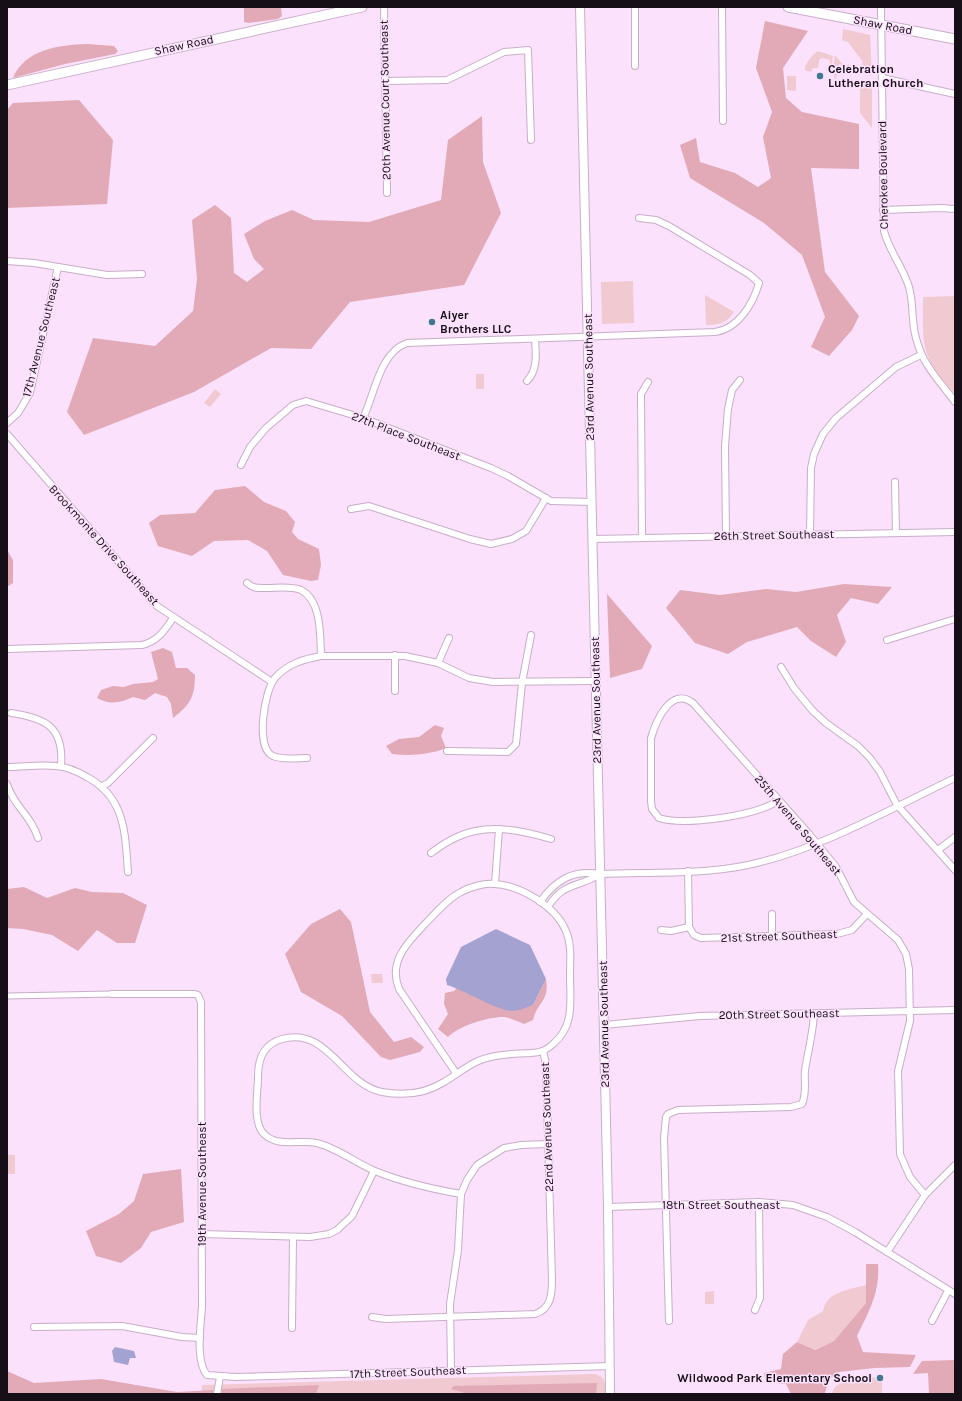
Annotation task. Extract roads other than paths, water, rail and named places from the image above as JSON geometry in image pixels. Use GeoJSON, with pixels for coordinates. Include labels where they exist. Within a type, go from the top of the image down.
{"type":"FeatureCollection","features":[{"type":"Feature","properties":{"kind":"main road","name":"Shaw Road"},"geometry":{"type":"LineString","coordinates":[[7,85],[362,7]]}},
{"type":"Feature","properties":{"kind":"main road","name":"Shaw Road"},"geometry":{"type":"LineString","coordinates":[[788,7],[955,39]]}},
{"type":"Feature","properties":{"kind":"street","name":"20th Avenue Court Southeast"},"geometry":{"type":"LineString","coordinates":[[384,7],[387,193]]}},
{"type":"Feature","properties":{"kind":"street","name":"23rd Avenue Southeast"},"geometry":{"type":"LineString","coordinates":[[580,7],[608,1207],[610,1394]]}},
{"type":"Feature","properties":{"kind":"street"},"geometry":{"type":"LineString","coordinates":[[635,7],[635,66]]}},
{"type":"Feature","properties":{"kind":"street"},"geometry":{"type":"LineString","coordinates":[[722,7],[723,121]]}},
{"type":"Feature","properties":{"kind":"street","name":"Cherokee Boulevard"},"geometry":{"type":"LineString","coordinates":[[881,7],[883,210],[886,241],[909,285],[913,300],[915,337],[921,355],[932,375],[955,402]]}},
{"type":"Feature","properties":{"kind":"street"},"geometry":{"type":"LineString","coordinates":[[385,81],[447,80],[504,52],[528,50],[531,140]]}},
{"type":"Feature","properties":{"kind":"street"},"geometry":{"type":"LineString","coordinates":[[882,78],[955,94]]}},
{"type":"Feature","properties":{"kind":"street"},"geometry":{"type":"LineString","coordinates":[[883,210],[955,209]]}},
{"type":"Feature","properties":{"kind":"street"},"geometry":{"type":"LineString","coordinates":[[363,418],[388,358],[393,351],[402,345],[413,342],[588,338],[602,335],[715,332],[726,330],[737,323],[755,294],[759,283],[750,275],[669,226],[656,220],[639,218]]}},
{"type":"Feature","properties":{"kind":"street"},"geometry":{"type":"LineString","coordinates":[[7,261],[107,275],[142,274]]}},
{"type":"Feature","properties":{"kind":"street","name":"17th Avenue Southeast"},"geometry":{"type":"LineString","coordinates":[[7,423],[18,413],[30,393],[58,267]]}},
{"type":"Feature","properties":{"kind":"street"},"geometry":{"type":"LineString","coordinates":[[527,381],[535,366],[535,339]]}},
{"type":"Feature","properties":{"kind":"street"},"geometry":{"type":"LineString","coordinates":[[810,535],[811,468],[814,454],[823,434],[836,418],[896,367],[921,355]]}},
{"type":"Feature","properties":{"kind":"street"},"geometry":{"type":"LineString","coordinates":[[726,536],[726,446],[728,409],[732,390],[740,380]]}},
{"type":"Feature","properties":{"kind":"street"},"geometry":{"type":"LineString","coordinates":[[642,538],[641,394],[648,382]]}},
{"type":"Feature","properties":{"kind":"street","name":"27th Place Southeast"},"geometry":{"type":"LineString","coordinates":[[241,465],[256,438],[286,410],[296,403],[310,402],[363,418],[508,476],[546,498],[561,502],[592,502]]}},
{"type":"Feature","properties":{"kind":"street","name":"Brookmonte Drive Southeast"},"geometry":{"type":"LineString","coordinates":[[7,434],[143,593],[156,606],[272,682]]}},
{"type":"Feature","properties":{"kind":"street"},"geometry":{"type":"LineString","coordinates":[[895,482],[896,533]]}},
{"type":"Feature","properties":{"kind":"street"},"geometry":{"type":"LineString","coordinates":[[352,509],[369,506],[470,539],[491,544],[512,539],[526,531],[546,498]]}},
{"type":"Feature","properties":{"kind":"street","name":"26th Street Southeast"},"geometry":{"type":"LineString","coordinates":[[593,539],[955,532]]}},
{"type":"Feature","properties":{"kind":"street"},"geometry":{"type":"LineString","coordinates":[[247,583],[254,588],[298,589],[307,596],[318,617],[321,656]]}},
{"type":"Feature","properties":{"kind":"street"},"geometry":{"type":"LineString","coordinates":[[7,648],[142,645],[152,641],[162,634],[173,618]]}},
{"type":"Feature","properties":{"kind":"street"},"geometry":{"type":"LineString","coordinates":[[887,640],[955,619]]}},
{"type":"Feature","properties":{"kind":"street"},"geometry":{"type":"LineString","coordinates":[[447,751],[504,752],[514,748],[518,739],[522,683],[532,635]]}},
{"type":"Feature","properties":{"kind":"street"},"geometry":{"type":"LineString","coordinates":[[438,663],[449,638]]}},
{"type":"Feature","properties":{"kind":"street"},"geometry":{"type":"LineString","coordinates":[[307,758],[274,757],[268,753],[264,745],[264,702],[272,682],[280,673],[292,664],[321,656],[395,655],[413,657],[438,663],[476,680],[493,682],[522,683],[596,681]]}},
{"type":"Feature","properties":{"kind":"street"},"geometry":{"type":"LineString","coordinates":[[395,655],[395,691]]}},
{"type":"Feature","properties":{"kind":"street"},"geometry":{"type":"LineString","coordinates":[[781,667],[794,688],[812,710],[826,723],[858,746],[870,758],[880,772],[897,805],[955,870]]}},
{"type":"Feature","properties":{"kind":"street","name":"25th Avenue Southeast"},"geometry":{"type":"LineString","coordinates":[[779,800],[759,810],[719,818],[670,820],[659,818],[655,814],[651,801],[651,738],[667,705],[674,700],[685,698],[693,703],[779,800],[840,873],[854,902],[898,940],[906,954],[909,969],[910,1029],[898,1071],[900,1154],[910,1177],[925,1195]]}},
{"type":"Feature","properties":{"kind":"street"},"geometry":{"type":"LineString","coordinates":[[11,713],[38,719],[54,730],[61,743],[61,766]]}},
{"type":"Feature","properties":{"kind":"street"},"geometry":{"type":"LineString","coordinates":[[102,786],[108,783],[153,738]]}},
{"type":"Feature","properties":{"kind":"street"},"geometry":{"type":"LineString","coordinates":[[7,767],[61,766],[76,771],[102,786],[115,804],[121,818],[126,841],[128,872]]}},
{"type":"Feature","properties":{"kind":"street"},"geometry":{"type":"LineString","coordinates":[[540,902],[547,892],[565,878],[586,872],[600,874],[723,870],[786,855],[816,844],[955,778]]}},
{"type":"Feature","properties":{"kind":"street"},"geometry":{"type":"LineString","coordinates":[[7,784],[16,804],[31,820],[38,838]]}},
{"type":"Feature","properties":{"kind":"street"},"geometry":{"type":"LineString","coordinates":[[456,1073],[402,994],[397,983],[396,973],[399,956],[409,942],[452,898],[463,891],[476,886],[495,884],[500,829]]}},
{"type":"Feature","properties":{"kind":"street"},"geometry":{"type":"LineString","coordinates":[[431,853],[461,835],[480,830],[500,829],[534,834],[551,839]]}},
{"type":"Feature","properties":{"kind":"street"},"geometry":{"type":"LineString","coordinates":[[938,850],[955,837]]}},
{"type":"Feature","properties":{"kind":"street"},"geometry":{"type":"LineString","coordinates":[[661,930],[671,931],[689,927],[688,871]]}},
{"type":"Feature","properties":{"kind":"street"},"geometry":{"type":"LineString","coordinates":[[548,907],[564,889],[572,885],[590,881],[600,874]]}},
{"type":"Feature","properties":{"kind":"street","name":"22nd Avenue Southeast"},"geometry":{"type":"LineString","coordinates":[[450,1317],[535,1314],[544,1308],[552,1296],[546,1064],[543,1051],[563,1035],[567,1028],[570,1016],[568,937],[561,921],[548,907],[511,888],[495,884]]}},
{"type":"Feature","properties":{"kind":"street"},"geometry":{"type":"LineString","coordinates":[[772,914],[772,936]]}},
{"type":"Feature","properties":{"kind":"street","name":"21st Street Southeast"},"geometry":{"type":"LineString","coordinates":[[689,927],[694,934],[701,938],[842,934],[852,930],[867,914]]}},
{"type":"Feature","properties":{"kind":"street"},"geometry":{"type":"LineString","coordinates":[[7,996],[112,994]]}},
{"type":"Feature","properties":{"kind":"street","name":"19th Avenue Southeast"},"geometry":{"type":"LineString","coordinates":[[112,994],[195,994],[198,995],[201,1002],[202,1234],[200,1338],[201,1363],[203,1370],[207,1375]]}},
{"type":"Feature","properties":{"kind":"street","name":"20th Street Southeast"},"geometry":{"type":"LineString","coordinates":[[604,1024],[700,1016],[955,1010]]}},
{"type":"Feature","properties":{"kind":"street"},"geometry":{"type":"LineString","coordinates":[[669,1321],[664,1124],[668,1114],[678,1110],[791,1107],[802,1104],[805,1096],[807,1058],[813,1031],[814,1014]]}},
{"type":"Feature","properties":{"kind":"street"},"geometry":{"type":"LineString","coordinates":[[461,1194],[399,1180],[374,1171],[318,1143],[279,1142],[270,1139],[264,1134],[260,1127],[258,1118],[258,1065],[262,1054],[273,1042],[286,1038],[300,1037],[311,1039],[327,1050],[358,1081],[374,1090],[405,1094],[419,1093],[444,1082],[456,1073],[488,1057],[543,1051]]}},
{"type":"Feature","properties":{"kind":"street"},"geometry":{"type":"LineString","coordinates":[[451,1370],[451,1292],[458,1250],[461,1194],[471,1172],[489,1156],[510,1146],[547,1144]]}},
{"type":"Feature","properties":{"kind":"street"},"geometry":{"type":"LineString","coordinates":[[887,1252],[925,1195],[955,1165]]}},
{"type":"Feature","properties":{"kind":"street"},"geometry":{"type":"LineString","coordinates":[[202,1234],[318,1237],[338,1230],[352,1216],[374,1171]]}},
{"type":"Feature","properties":{"kind":"street"},"geometry":{"type":"LineString","coordinates":[[755,1310],[760,1298],[759,1202]]}},
{"type":"Feature","properties":{"kind":"street","name":"18th Street Southeast"},"geometry":{"type":"LineString","coordinates":[[608,1207],[759,1202],[793,1205],[821,1215],[855,1232],[955,1294]]}},
{"type":"Feature","properties":{"kind":"street"},"geometry":{"type":"LineString","coordinates":[[292,1328],[293,1237]]}},
{"type":"Feature","properties":{"kind":"street"},"geometry":{"type":"LineString","coordinates":[[932,1321],[948,1290]]}},
{"type":"Feature","properties":{"kind":"street"},"geometry":{"type":"LineString","coordinates":[[372,1317],[386,1319],[450,1317]]}},
{"type":"Feature","properties":{"kind":"street"},"geometry":{"type":"LineString","coordinates":[[34,1327],[122,1326],[182,1337],[200,1338]]}},
{"type":"Feature","properties":{"kind":"street","name":"17th Street Southeast"},"geometry":{"type":"LineString","coordinates":[[207,1375],[220,1377],[610,1366]]}},
{"type":"Feature","properties":{"kind":"street"},"geometry":{"type":"LineString","coordinates":[[217,1394],[220,1377]]}},
{"type":"Feature","properties":{"kind":"water"},"geometry":{"type":"Polygon","coordinates":[[[496,929],[530,945],[546,979],[533,1005],[512,1011],[506,1010],[498,1008],[447,985],[446,979],[461,947],[496,929]]]}},
{"type":"Feature","properties":{"kind":"water"},"geometry":{"type":"Polygon","coordinates":[[[115,1347],[134,1351],[136,1358],[130,1358],[128,1365],[114,1362],[112,1351],[115,1347]]]}},
{"type":"Feature","properties":{"kind":"place","name":"Celebration Lutheran Church"},"geometry":{"type":"Point","coordinates":[820,76]}},
{"type":"Feature","properties":{"kind":"place","name":"Aiyer Brothers LLC"},"geometry":{"type":"Point","coordinates":[432,322]}},
{"type":"Feature","properties":{"kind":"place","name":"Wildwood Park Elementary School"},"geometry":{"type":"Point","coordinates":[880,1378]}}]}
